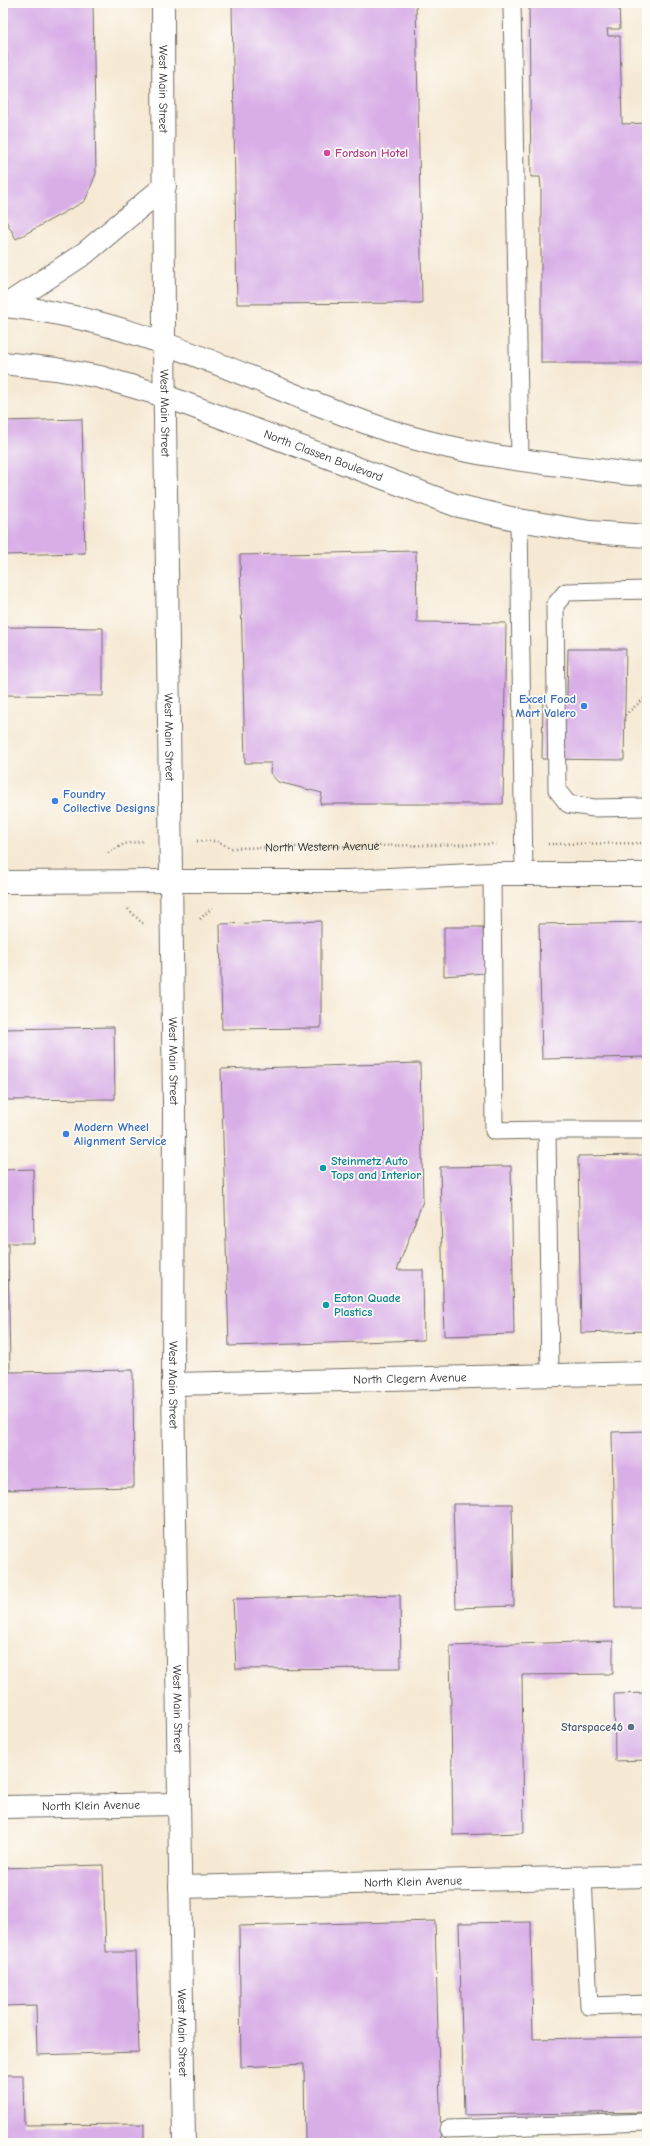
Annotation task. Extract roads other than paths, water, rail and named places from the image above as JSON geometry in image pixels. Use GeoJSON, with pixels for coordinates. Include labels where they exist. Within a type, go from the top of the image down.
{"type":"FeatureCollection","features":[{"type":"Feature","properties":{"kind":"main road","name":"West Main Street"},"geometry":{"type":"LineString","coordinates":[[164,3],[164,342],[174,1104],[173,1384],[184,2143]]}},
{"type":"Feature","properties":{"kind":"main road"},"geometry":{"type":"LineString","coordinates":[[4,306],[85,253],[165,186]]}},
{"type":"Feature","properties":{"kind":"main road"},"geometry":{"type":"LineString","coordinates":[[4,306],[73,316],[102,323],[164,342],[387,430],[451,447],[520,459],[632,474],[647,473]]}},
{"type":"Feature","properties":{"kind":"main road","name":"North Classen Boulevard"},"geometry":{"type":"LineString","coordinates":[[3,363],[56,369],[100,377],[165,396],[455,505],[519,520],[590,532],[647,536]]}},
{"type":"Feature","properties":{"kind":"main road"},"geometry":{"type":"LineString","coordinates":[[3,882],[340,881],[492,874],[647,874]]}},
{"type":"Feature","properties":{"kind":"main road","name":"North Clegern Avenue"},"geometry":{"type":"LineString","coordinates":[[173,1384],[647,1374]]}},
{"type":"Feature","properties":{"kind":"main road","name":"North Klein Avenue"},"geometry":{"type":"LineString","coordinates":[[3,1807],[178,1804]]}},
{"type":"Feature","properties":{"kind":"main road","name":"North Klein Avenue"},"geometry":{"type":"LineString","coordinates":[[180,1887],[647,1876]]}},
{"type":"Feature","properties":{"kind":"lane"},"geometry":{"type":"LineString","coordinates":[[512,3],[520,459]]}},
{"type":"Feature","properties":{"kind":"lane"},"geometry":{"type":"LineString","coordinates":[[519,520],[524,874]]}},
{"type":"Feature","properties":{"kind":"lane"},"geometry":{"type":"LineString","coordinates":[[647,590],[566,592],[556,605],[555,696],[557,790],[568,804],[594,808],[647,808]]}},
{"type":"Feature","properties":{"kind":"lane"},"geometry":{"type":"LineString","coordinates":[[492,874],[494,1131],[647,1130]]}},
{"type":"Feature","properties":{"kind":"lane"},"geometry":{"type":"LineString","coordinates":[[547,1130],[550,1376]]}},
{"type":"Feature","properties":{"kind":"lane"},"geometry":{"type":"LineString","coordinates":[[583,1877],[589,2006],[647,2004]]}},
{"type":"Feature","properties":{"kind":"lane"},"geometry":{"type":"LineString","coordinates":[[448,2129],[647,2122]]}},
{"type":"Feature","properties":{"kind":"place","name":"Fordson Hotel"},"geometry":{"type":"Point","coordinates":[327,153]}},
{"type":"Feature","properties":{"kind":"place","name":"Excel Food Mart Valero"},"geometry":{"type":"Point","coordinates":[584,706]}},
{"type":"Feature","properties":{"kind":"place","name":"Foundry Collective Designs"},"geometry":{"type":"Point","coordinates":[55,801]}},
{"type":"Feature","properties":{"kind":"place","name":"Modern Wheel Alignment Service"},"geometry":{"type":"Point","coordinates":[66,1134]}},
{"type":"Feature","properties":{"kind":"place","name":"Steinmetz Auto Tops and Interior"},"geometry":{"type":"Point","coordinates":[323,1168]}},
{"type":"Feature","properties":{"kind":"place","name":"Eaton Quade Plastics"},"geometry":{"type":"Point","coordinates":[326,1305]}},
{"type":"Feature","properties":{"kind":"place","name":"Starspace46"},"geometry":{"type":"Point","coordinates":[631,1727]}}]}
